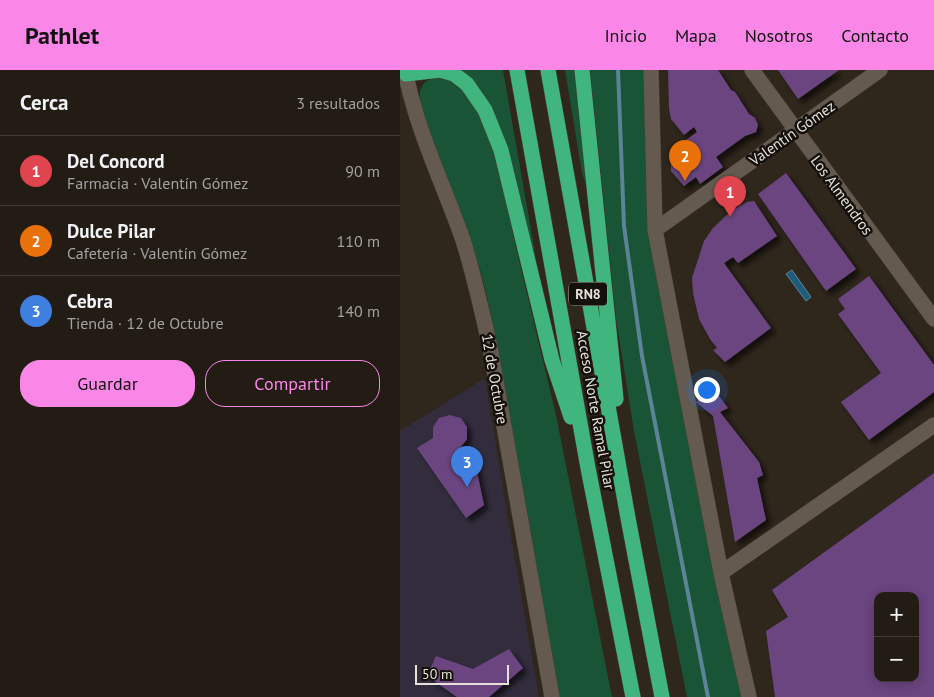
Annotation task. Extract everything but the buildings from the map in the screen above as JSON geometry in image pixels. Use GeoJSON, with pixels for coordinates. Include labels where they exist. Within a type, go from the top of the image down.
{"type":"FeatureCollection","features":[{"type":"Feature","properties":{"kind":"highway"},"geometry":{"type":"LineString","coordinates":[[405,72],[440,70],[454,74],[467,84],[485,110],[501,150],[552,360],[588,468]]}},
{"type":"Feature","properties":{"kind":"highway","name":"Acceso Norte Ramal Pilar"},"geometry":{"type":"LineString","coordinates":[[517,70],[588,468],[633,697]]}},
{"type":"Feature","properties":{"kind":"highway","name":"Acceso Norte Ramal Pilar"},"geometry":{"type":"LineString","coordinates":[[548,70],[662,697]]}},
{"type":"Feature","properties":{"kind":"highway"},"geometry":{"type":"LineString","coordinates":[[582,70],[628,518]]}},
{"type":"Feature","properties":{"kind":"street"},"geometry":{"type":"LineString","coordinates":[[651,70],[655,230],[721,573],[749,697]]}},
{"type":"Feature","properties":{"kind":"street","name":"Los Almendros"},"geometry":{"type":"LineString","coordinates":[[752,70],[934,319]]}},
{"type":"Feature","properties":{"kind":"street","name":"Valentín Gómez"},"geometry":{"type":"LineString","coordinates":[[655,230],[880,70]]}},
{"type":"Feature","properties":{"kind":"street","name":"12 de Octubre"},"geometry":{"type":"LineString","coordinates":[[405,72],[407,85],[423,136],[462,239],[483,313],[552,697]]}},
{"type":"Feature","properties":{"kind":"street"},"geometry":{"type":"LineString","coordinates":[[721,573],[934,425]]}},
{"type":"Feature","properties":{"kind":"shaded area"},"geometry":{"type":"Polygon","coordinates":[[[485,378],[539,697],[400,697],[400,431],[485,378]]]}},
{"type":"Feature","properties":{"kind":"green space"},"geometry":{"type":"Polygon","coordinates":[[[454,70],[503,70],[534,247],[539,288],[505,145],[454,70]]]}},
{"type":"Feature","properties":{"kind":"green space"},"geometry":{"type":"Polygon","coordinates":[[[565,70],[578,70],[587,171],[586,185],[582,173],[565,70]]]}},
{"type":"Feature","properties":{"kind":"green space"},"geometry":{"type":"Polygon","coordinates":[[[590,70],[644,70],[647,178],[743,697],[687,697],[634,431],[616,319],[590,70]]]}},
{"type":"Feature","properties":{"kind":"green space"},"geometry":{"type":"Polygon","coordinates":[[[443,77],[458,82],[477,108],[493,145],[556,415],[612,697],[558,697],[512,447],[493,327],[484,286],[472,245],[440,166],[420,104],[420,92],[423,84],[432,79],[443,77]]]}},
{"type":"Feature","properties":{"kind":"water"},"geometry":{"type":"Polygon","coordinates":[[[792,270],[811,297],[806,301],[786,274],[792,270]]]}},
{"type":"Feature","properties":{"kind":"waterway"},"geometry":{"type":"LineString","coordinates":[[618,70],[624,226],[642,356],[708,697]]}},
{"type":"Feature","properties":{"kind":"place","name":"Dulce Pilar"},"geometry":{"type":"Point","coordinates":[685,181]}},
{"type":"Feature","properties":{"kind":"place","name":"Del Concord"},"geometry":{"type":"Point","coordinates":[730,217]}},
{"type":"Feature","properties":{"kind":"place","name":"Cebra"},"geometry":{"type":"Point","coordinates":[467,487]}}]}
